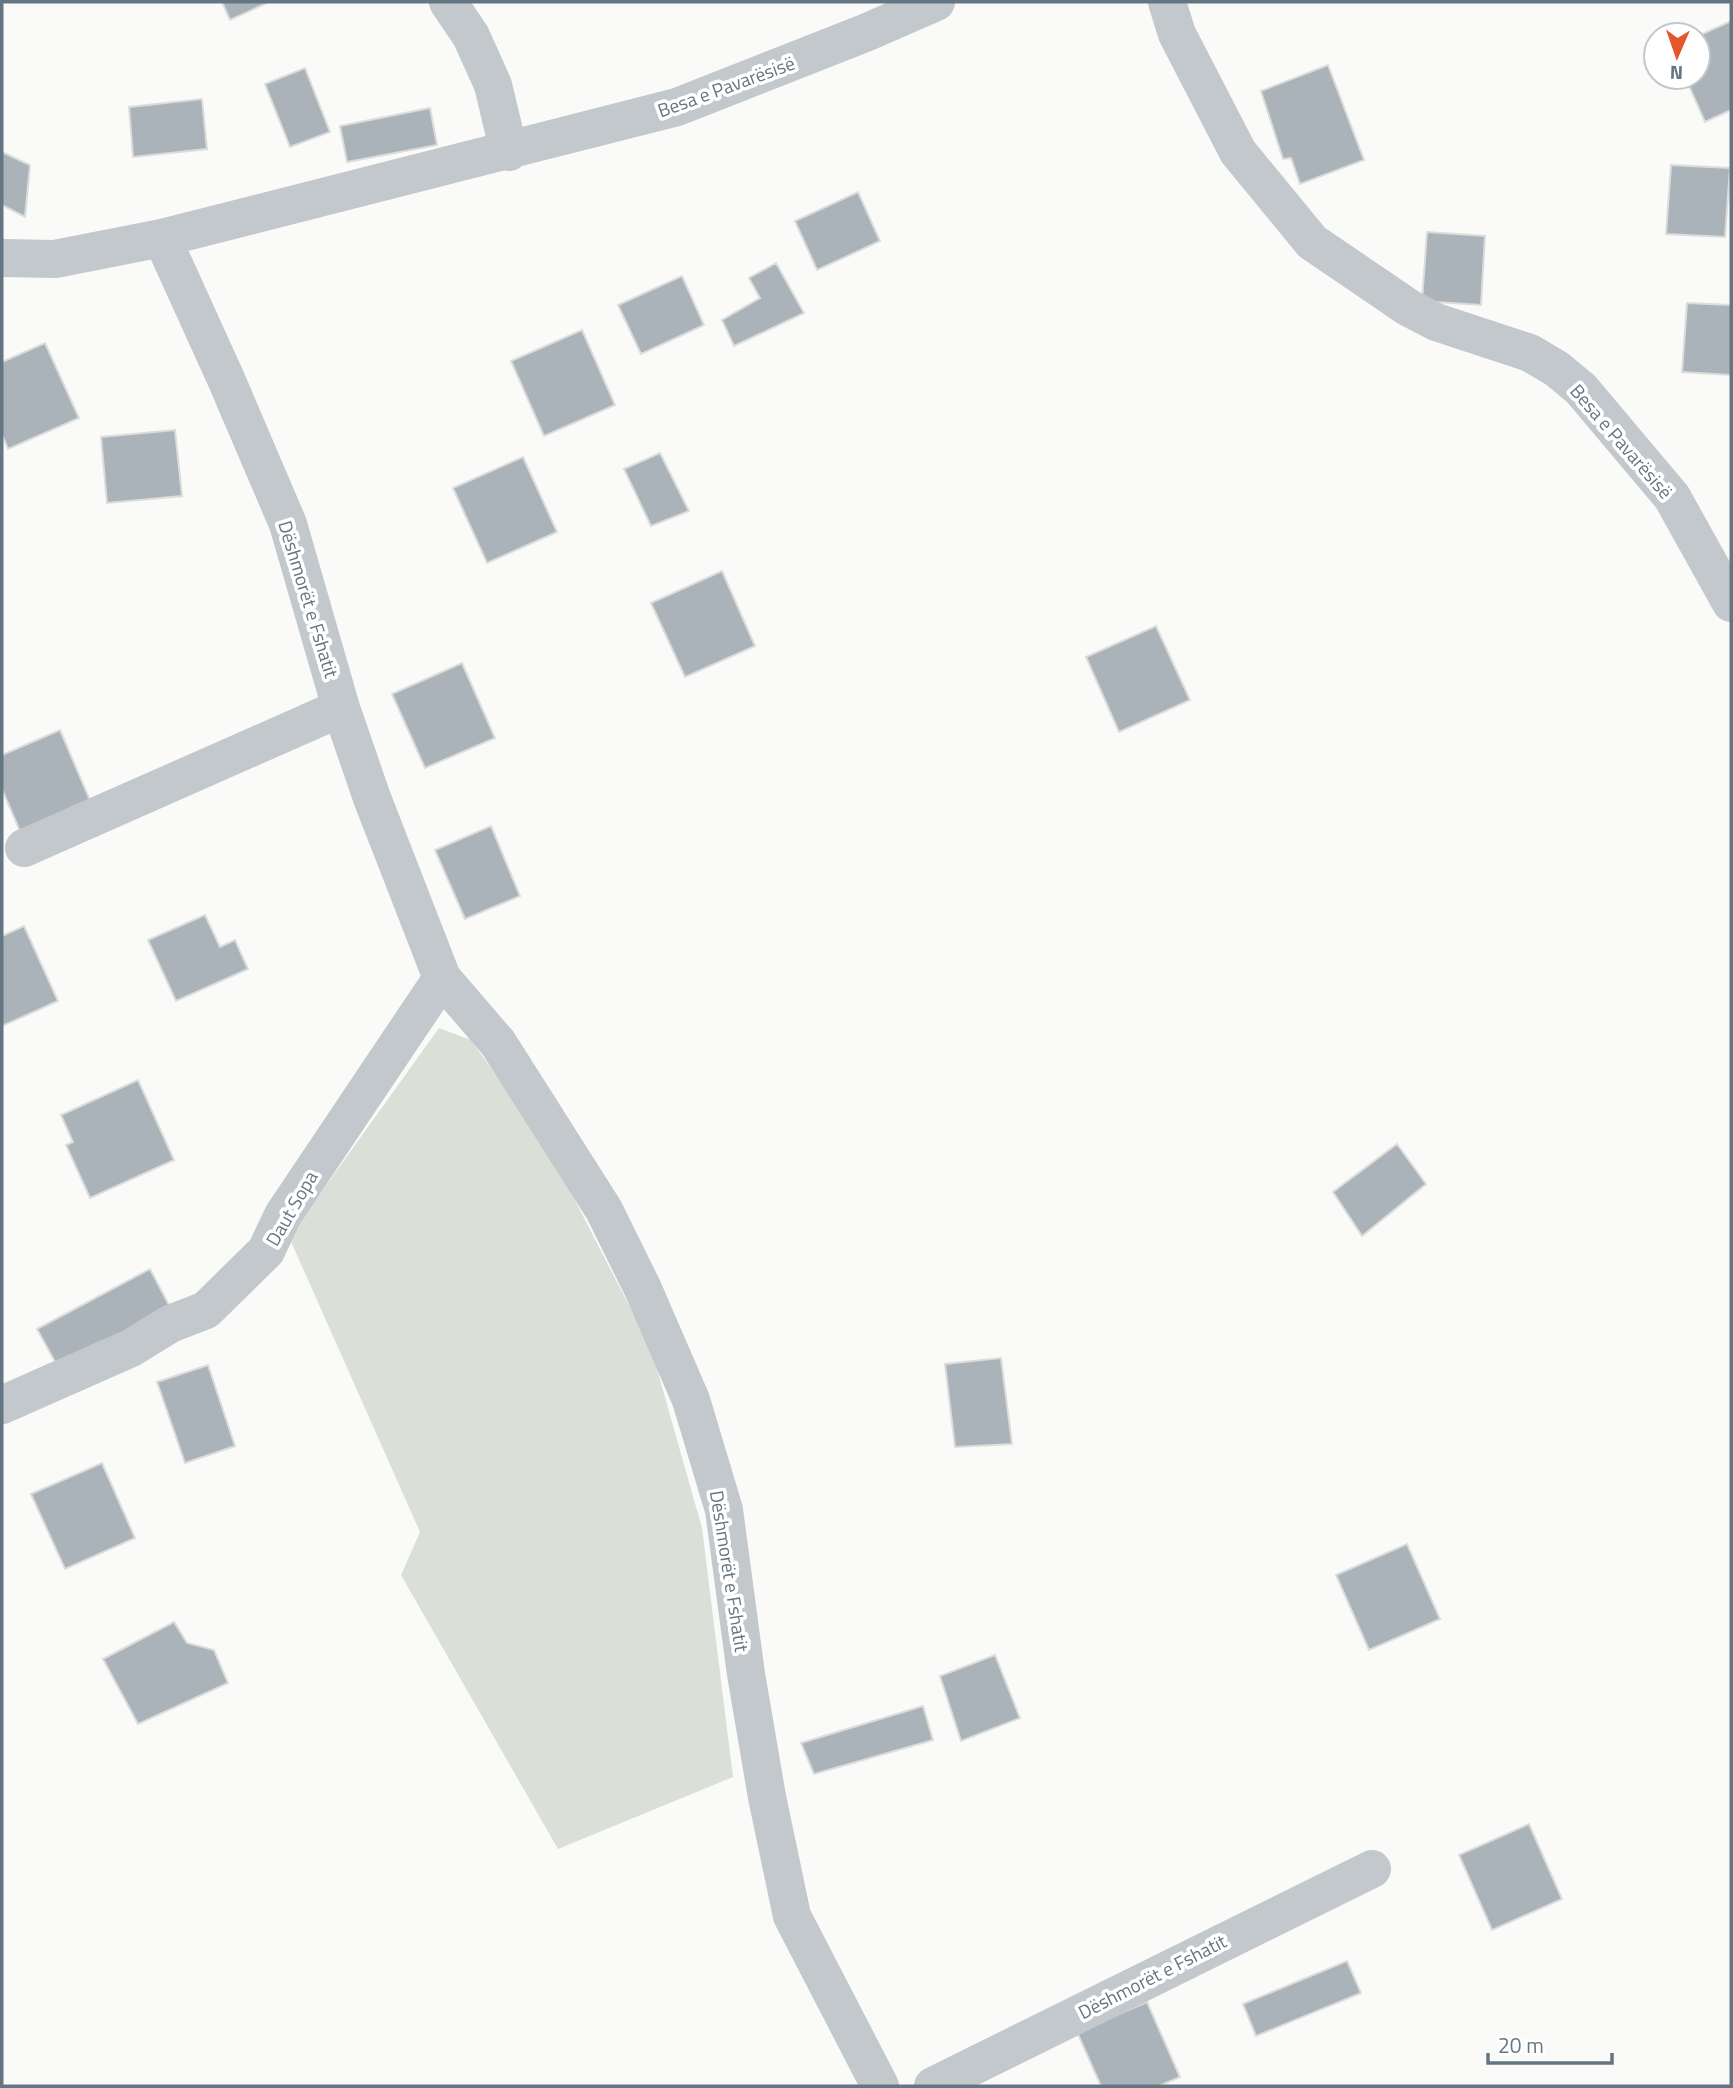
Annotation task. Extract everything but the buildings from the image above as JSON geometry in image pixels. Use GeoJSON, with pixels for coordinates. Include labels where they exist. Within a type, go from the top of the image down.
{"type":"FeatureCollection","features":[{"type":"Feature","properties":{"kind":"street"},"geometry":{"type":"LineString","coordinates":[[448,2],[471,36],[493,85],[509,152]]}},
{"type":"Feature","properties":{"kind":"street","name":"Besa e Pavarësisë"},"geometry":{"type":"LineString","coordinates":[[162,239],[677,107],[936,2]]}},
{"type":"Feature","properties":{"kind":"street","name":"Besa e Pavarësisë"},"geometry":{"type":"LineString","coordinates":[[1167,2],[1177,34],[1238,152],[1312,242],[1409,308],[1436,322],[1530,353],[1557,369],[1581,389],[1672,497],[1731,603]]}},
{"type":"Feature","properties":{"kind":"street"},"geometry":{"type":"LineString","coordinates":[[2,258],[55,259],[162,239]]}},
{"type":"Feature","properties":{"kind":"street","name":"Dëshmorët e Fshatit"},"geometry":{"type":"LineString","coordinates":[[162,239],[288,524],[341,708],[372,798],[442,978],[498,1043],[604,1210],[643,1289],[691,1400],[724,1510],[750,1701],[792,1916],[880,2086]]}},
{"type":"Feature","properties":{"kind":"street"},"geometry":{"type":"LineString","coordinates":[[24,848],[341,708]]}},
{"type":"Feature","properties":{"kind":"street","name":"Daut Sopa"},"geometry":{"type":"LineString","coordinates":[[2,1405],[131,1348],[170,1325],[206,1310],[231,1286],[266,1251],[283,1215],[442,978]]}},
{"type":"Feature","properties":{"kind":"street","name":"Dëshmorët e Fshatit"},"geometry":{"type":"LineString","coordinates":[[933,2086],[1372,1868]]}},
{"type":"Feature","properties":{"kind":"shaded area"},"geometry":{"type":"Polygon","coordinates":[[[439,1028],[471,1040],[548,1148],[651,1348],[702,1528],[733,1777],[558,1849],[401,1575],[420,1532],[289,1237],[439,1028]]]}}]}
